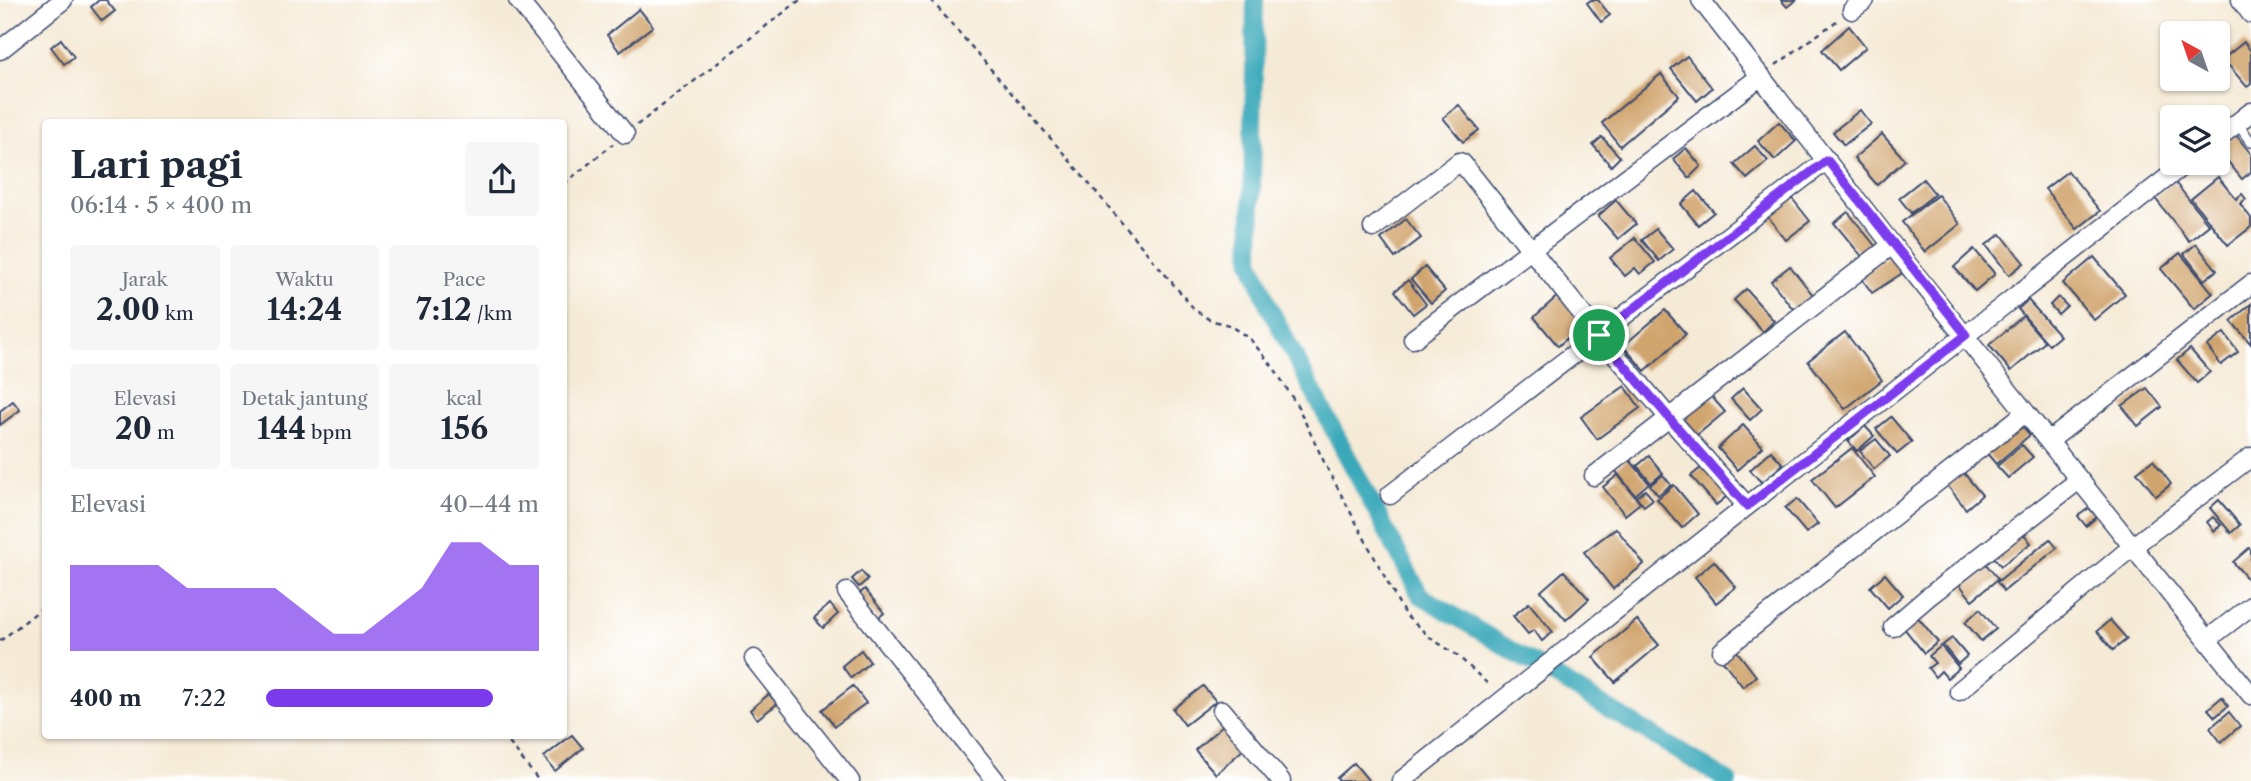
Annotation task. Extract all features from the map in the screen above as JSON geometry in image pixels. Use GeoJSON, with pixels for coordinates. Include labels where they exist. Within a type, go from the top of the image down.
{"type":"FeatureCollection","features":[{"type":"Feature","properties":{"kind":"street"},"geometry":{"type":"LineString","coordinates":[[0,50],[63,0]]}},
{"type":"Feature","properties":{"kind":"street"},"geometry":{"type":"LineString","coordinates":[[518,0],[625,134]]}},
{"type":"Feature","properties":{"kind":"street"},"geometry":{"type":"LineString","coordinates":[[1701,0],[1892,245],[2251,695]]}},
{"type":"Feature","properties":{"kind":"street"},"geometry":{"type":"LineString","coordinates":[[2241,0],[2251,14]]}},
{"type":"Feature","properties":{"kind":"street"},"geometry":{"type":"LineString","coordinates":[[1413,339],[1761,76]]}},
{"type":"Feature","properties":{"kind":"street"},"geometry":{"type":"LineString","coordinates":[[2230,129],[2244,118]]}},
{"type":"Feature","properties":{"kind":"street"},"geometry":{"type":"LineString","coordinates":[[1390,495],[1827,160]]}},
{"type":"Feature","properties":{"kind":"street"},"geometry":{"type":"LineString","coordinates":[[1373,228],[1459,162],[1479,182],[1599,335],[1747,506]]}},
{"type":"Feature","properties":{"kind":"street"},"geometry":{"type":"LineString","coordinates":[[1401,781],[2171,175]]}},
{"type":"Feature","properties":{"kind":"street"},"geometry":{"type":"LineString","coordinates":[[1594,476],[1892,245]]}},
{"type":"Feature","properties":{"kind":"street"},"geometry":{"type":"LineString","coordinates":[[2049,441],[2251,284]]}},
{"type":"Feature","properties":{"kind":"street"},"geometry":{"type":"LineString","coordinates":[[1722,651],[2025,413]]}},
{"type":"Feature","properties":{"kind":"street"},"geometry":{"type":"LineString","coordinates":[[1959,691],[2132,547],[2251,457]]}},
{"type":"Feature","properties":{"kind":"street"},"geometry":{"type":"LineString","coordinates":[[1893,627],[1927,597],[2079,480]]}},
{"type":"Feature","properties":{"kind":"street"},"geometry":{"type":"LineString","coordinates":[[847,592],[996,781]]}},
{"type":"Feature","properties":{"kind":"street"},"geometry":{"type":"LineString","coordinates":[[2207,639],[2251,606]]}},
{"type":"Feature","properties":{"kind":"street"},"geometry":{"type":"LineString","coordinates":[[754,659],[850,781]]}},
{"type":"Feature","properties":{"kind":"street"},"geometry":{"type":"LineString","coordinates":[[1222,709],[1281,781]]}},
{"type":"Feature","properties":{"kind":"lane"},"geometry":{"type":"LineString","coordinates":[[2244,118],[2251,142]]}},
{"type":"Feature","properties":{"kind":"path"},"geometry":{"type":"LineString","coordinates":[[567,182],[800,0]]}},
{"type":"Feature","properties":{"kind":"path"},"geometry":{"type":"LineString","coordinates":[[931,0],[1195,310],[1210,320],[1229,325],[1257,346],[1298,407],[1405,615],[1432,639],[1457,655],[1504,699]]}},
{"type":"Feature","properties":{"kind":"path"},"geometry":{"type":"LineString","coordinates":[[1761,76],[1859,5]]}},
{"type":"Feature","properties":{"kind":"path"},"geometry":{"type":"LineString","coordinates":[[0,641],[42,608]]}},
{"type":"Feature","properties":{"kind":"path"},"geometry":{"type":"LineString","coordinates":[[506,739],[539,781]]}},
{"type":"Feature","properties":{"kind":"building"},"geometry":{"type":"Polygon","coordinates":[[[99,0],[106,0],[115,11],[102,21],[91,7],[99,0]]]}},
{"type":"Feature","properties":{"kind":"building"},"geometry":{"type":"Polygon","coordinates":[[[1598,0],[1610,15],[1601,22],[1587,3],[1598,0]]]}},
{"type":"Feature","properties":{"kind":"building"},"geometry":{"type":"Polygon","coordinates":[[[1781,0],[1796,0],[1787,7],[1781,0]]]}},
{"type":"Feature","properties":{"kind":"building"},"geometry":{"type":"Polygon","coordinates":[[[639,9],[653,26],[620,52],[607,35],[639,9]]]}},
{"type":"Feature","properties":{"kind":"building"},"geometry":{"type":"Polygon","coordinates":[[[1849,26],[1866,47],[1839,70],[1822,50],[1849,26]]]}},
{"type":"Feature","properties":{"kind":"building"},"geometry":{"type":"Polygon","coordinates":[[[61,39],[74,57],[64,64],[51,47],[61,39]]]}},
{"type":"Feature","properties":{"kind":"building"},"geometry":{"type":"Polygon","coordinates":[[[2244,42],[2251,51],[2251,84],[2247,87],[2230,67],[2230,53],[2244,42]]]}},
{"type":"Feature","properties":{"kind":"building"},"geometry":{"type":"Polygon","coordinates":[[[1687,56],[1712,88],[1697,101],[1671,69],[1687,56]]]}},
{"type":"Feature","properties":{"kind":"building"},"geometry":{"type":"Polygon","coordinates":[[[1661,74],[1679,96],[1620,146],[1602,123],[1661,74]]]}},
{"type":"Feature","properties":{"kind":"building"},"geometry":{"type":"Polygon","coordinates":[[[1459,105],[1479,130],[1463,142],[1443,118],[1459,105]]]}},
{"type":"Feature","properties":{"kind":"building"},"geometry":{"type":"Polygon","coordinates":[[[1860,110],[1871,124],[1844,145],[1833,132],[1860,110]]]}},
{"type":"Feature","properties":{"kind":"building"},"geometry":{"type":"Polygon","coordinates":[[[1779,122],[1796,141],[1775,160],[1758,141],[1779,122]]]}},
{"type":"Feature","properties":{"kind":"building"},"geometry":{"type":"Polygon","coordinates":[[[1882,134],[1905,160],[1877,185],[1854,158],[1882,134]]]}},
{"type":"Feature","properties":{"kind":"building"},"geometry":{"type":"Polygon","coordinates":[[[2236,135],[2251,154],[2251,172],[2242,179],[2230,164],[2230,140],[2236,135]]]}},
{"type":"Feature","properties":{"kind":"building"},"geometry":{"type":"Polygon","coordinates":[[[1602,137],[1620,157],[1611,166],[1593,145],[1602,137]]]}},
{"type":"Feature","properties":{"kind":"building"},"geometry":{"type":"Polygon","coordinates":[[[1755,146],[1768,161],[1747,179],[1734,164],[1755,146]]]}},
{"type":"Feature","properties":{"kind":"building"},"geometry":{"type":"Polygon","coordinates":[[[1686,148],[1701,166],[1689,178],[1673,159],[1686,148]]]}},
{"type":"Feature","properties":{"kind":"building"},"geometry":{"type":"Polygon","coordinates":[[[2068,171],[2100,211],[2077,229],[2045,189],[2068,171]]]}},
{"type":"Feature","properties":{"kind":"building"},"geometry":{"type":"Polygon","coordinates":[[[2218,177],[2236,199],[2242,194],[2246,199],[2240,204],[2251,218],[2251,227],[2228,245],[2191,199],[2218,177]]]}},
{"type":"Feature","properties":{"kind":"building"},"geometry":{"type":"Polygon","coordinates":[[[1923,179],[1935,194],[1911,213],[1899,198],[1923,179]]]}},
{"type":"Feature","properties":{"kind":"building"},"geometry":{"type":"Polygon","coordinates":[[[2174,181],[2209,225],[2189,241],[2154,197],[2174,181]]]}},
{"type":"Feature","properties":{"kind":"building"},"geometry":{"type":"Polygon","coordinates":[[[1696,191],[1714,212],[1698,225],[1681,204],[1696,191]]]}},
{"type":"Feature","properties":{"kind":"building"},"geometry":{"type":"Polygon","coordinates":[[[1938,195],[1960,224],[1925,252],[1902,222],[1938,195]]]}},
{"type":"Feature","properties":{"kind":"building"},"geometry":{"type":"Polygon","coordinates":[[[1791,197],[1810,221],[1786,240],[1767,216],[1791,197]]]}},
{"type":"Feature","properties":{"kind":"building"},"geometry":{"type":"Polygon","coordinates":[[[1616,200],[1636,224],[1618,239],[1598,216],[1616,200]]]}},
{"type":"Feature","properties":{"kind":"building"},"geometry":{"type":"Polygon","coordinates":[[[1848,212],[1876,247],[1863,258],[1834,223],[1848,212]]]}},
{"type":"Feature","properties":{"kind":"building"},"geometry":{"type":"Polygon","coordinates":[[[1406,219],[1421,238],[1395,258],[1381,239],[1406,219]]]}},
{"type":"Feature","properties":{"kind":"building"},"geometry":{"type":"Polygon","coordinates":[[[1656,229],[1673,249],[1659,261],[1642,240],[1656,229]]]}},
{"type":"Feature","properties":{"kind":"building"},"geometry":{"type":"Polygon","coordinates":[[[2001,234],[2024,263],[2009,275],[1986,245],[2001,234]]]}},
{"type":"Feature","properties":{"kind":"building"},"geometry":{"type":"Polygon","coordinates":[[[1635,238],[1655,262],[1640,274],[1635,268],[1625,276],[1610,258],[1635,238]]]}},
{"type":"Feature","properties":{"kind":"building"},"geometry":{"type":"Polygon","coordinates":[[[2196,244],[2217,270],[2204,280],[2184,254],[2196,244]]]}},
{"type":"Feature","properties":{"kind":"building"},"geometry":{"type":"Polygon","coordinates":[[[1974,249],[1995,274],[1975,291],[1954,267],[1974,249]]]}},
{"type":"Feature","properties":{"kind":"building"},"geometry":{"type":"Polygon","coordinates":[[[1895,252],[1907,270],[1872,293],[1860,276],[1895,252]]]}},
{"type":"Feature","properties":{"kind":"building"},"geometry":{"type":"Polygon","coordinates":[[[2180,253],[2213,293],[2194,309],[2161,269],[2180,253]]]}},
{"type":"Feature","properties":{"kind":"building"},"geometry":{"type":"Polygon","coordinates":[[[2094,257],[2125,294],[2094,320],[2063,283],[2094,257]]]}},
{"type":"Feature","properties":{"kind":"building"},"geometry":{"type":"Polygon","coordinates":[[[1790,266],[1813,295],[1794,310],[1771,281],[1790,266]]]}},
{"type":"Feature","properties":{"kind":"building"},"geometry":{"type":"Polygon","coordinates":[[[1425,267],[1445,291],[1431,303],[1411,279],[1425,267]]]}},
{"type":"Feature","properties":{"kind":"building"},"geometry":{"type":"Polygon","coordinates":[[[1408,280],[1426,304],[1413,314],[1395,291],[1408,280]]]}},
{"type":"Feature","properties":{"kind":"building"},"geometry":{"type":"Polygon","coordinates":[[[1746,289],[1774,321],[1763,332],[1734,300],[1746,289]]]}},
{"type":"Feature","properties":{"kind":"building"},"geometry":{"type":"Polygon","coordinates":[[[1560,294],[1585,323],[1558,346],[1534,317],[1560,294]]]}},
{"type":"Feature","properties":{"kind":"building"},"geometry":{"type":"Polygon","coordinates":[[[2058,297],[2067,306],[2058,314],[2050,305],[2058,297]]]}},
{"type":"Feature","properties":{"kind":"building"},"geometry":{"type":"Polygon","coordinates":[[[2028,300],[2060,336],[2049,345],[2018,309],[2028,300]]]}},
{"type":"Feature","properties":{"kind":"building"},"geometry":{"type":"Polygon","coordinates":[[[2251,304],[2251,344],[2231,321],[2251,304]]]}},
{"type":"Feature","properties":{"kind":"building"},"geometry":{"type":"Polygon","coordinates":[[[1665,310],[1686,334],[1645,371],[1623,346],[1665,310]]]}},
{"type":"Feature","properties":{"kind":"building"},"geometry":{"type":"Polygon","coordinates":[[[2023,316],[2045,342],[2011,371],[1989,345],[2023,316]]]}},
{"type":"Feature","properties":{"kind":"building"},"geometry":{"type":"Polygon","coordinates":[[[1845,332],[1882,380],[1845,409],[1808,361],[1845,332]]]}},
{"type":"Feature","properties":{"kind":"building"},"geometry":{"type":"Polygon","coordinates":[[[2224,333],[2238,352],[2221,365],[2207,346],[2224,333]]]}},
{"type":"Feature","properties":{"kind":"building"},"geometry":{"type":"Polygon","coordinates":[[[2190,349],[2210,372],[2197,383],[2177,360],[2190,349]]]}},
{"type":"Feature","properties":{"kind":"building"},"geometry":{"type":"Polygon","coordinates":[[[1625,386],[1640,408],[1597,439],[1581,417],[1625,386]]]}},
{"type":"Feature","properties":{"kind":"building"},"geometry":{"type":"Polygon","coordinates":[[[1743,388],[1762,409],[1750,420],[1731,399],[1743,388]]]}},
{"type":"Feature","properties":{"kind":"building"},"geometry":{"type":"Polygon","coordinates":[[[2147,388],[2162,407],[2138,426],[2122,406],[2147,388]]]}},
{"type":"Feature","properties":{"kind":"building"},"geometry":{"type":"Polygon","coordinates":[[[1711,396],[1725,412],[1697,435],[1683,419],[1711,396]]]}},
{"type":"Feature","properties":{"kind":"building"},"geometry":{"type":"Polygon","coordinates":[[[13,401],[20,410],[0,425],[0,411],[13,401]]]}},
{"type":"Feature","properties":{"kind":"building"},"geometry":{"type":"Polygon","coordinates":[[[1891,417],[1912,442],[1897,454],[1876,429],[1891,417]]]}},
{"type":"Feature","properties":{"kind":"building"},"geometry":{"type":"Polygon","coordinates":[[[2018,421],[2030,435],[1996,464],[1984,450],[2018,421]]]}},
{"type":"Feature","properties":{"kind":"building"},"geometry":{"type":"Polygon","coordinates":[[[1743,425],[1763,447],[1737,470],[1718,448],[1743,425]]]}},
{"type":"Feature","properties":{"kind":"building"},"geometry":{"type":"Polygon","coordinates":[[[1865,426],[1874,436],[1857,451],[1848,441],[1865,426]]]}},
{"type":"Feature","properties":{"kind":"building"},"geometry":{"type":"Polygon","coordinates":[[[1876,439],[1890,456],[1874,469],[1860,451],[1876,439]]]}},
{"type":"Feature","properties":{"kind":"building"},"geometry":{"type":"Polygon","coordinates":[[[2022,445],[2033,457],[2008,478],[1997,466],[2022,445]]]}},
{"type":"Feature","properties":{"kind":"building"},"geometry":{"type":"Polygon","coordinates":[[[1852,448],[1875,477],[1835,508],[1812,479],[1852,448]]]}},
{"type":"Feature","properties":{"kind":"building"},"geometry":{"type":"Polygon","coordinates":[[[1771,451],[1783,464],[1762,483],[1750,470],[1771,451]]]}},
{"type":"Feature","properties":{"kind":"building"},"geometry":{"type":"Polygon","coordinates":[[[1649,456],[1663,473],[1651,483],[1637,466],[1649,456]]]}},
{"type":"Feature","properties":{"kind":"building"},"geometry":{"type":"Polygon","coordinates":[[[1628,458],[1649,483],[1635,495],[1614,469],[1628,458]]]}},
{"type":"Feature","properties":{"kind":"building"},"geometry":{"type":"Polygon","coordinates":[[[2153,460],[2171,484],[2156,496],[2137,472],[2153,460]]]}},
{"type":"Feature","properties":{"kind":"building"},"geometry":{"type":"Polygon","coordinates":[[[1707,463],[1732,492],[1716,505],[1691,476],[1707,463]]]}},
{"type":"Feature","properties":{"kind":"building"},"geometry":{"type":"Polygon","coordinates":[[[1963,472],[1982,495],[1966,509],[1947,485],[1963,472]]]}},
{"type":"Feature","properties":{"kind":"building"},"geometry":{"type":"Polygon","coordinates":[[[1618,475],[1640,503],[1625,515],[1603,487],[1618,475]]]}},
{"type":"Feature","properties":{"kind":"building"},"geometry":{"type":"Polygon","coordinates":[[[1663,475],[1671,485],[1658,495],[1650,485],[1663,475]]]}},
{"type":"Feature","properties":{"kind":"building"},"geometry":{"type":"Polygon","coordinates":[[[1674,485],[1698,514],[1682,528],[1657,499],[1674,485]]]}},
{"type":"Feature","properties":{"kind":"building"},"geometry":{"type":"Polygon","coordinates":[[[1645,490],[1653,499],[1644,506],[1636,497],[1645,490]]]}},
{"type":"Feature","properties":{"kind":"building"},"geometry":{"type":"Polygon","coordinates":[[[1797,499],[1818,524],[1806,533],[1785,508],[1797,499]]]}},
{"type":"Feature","properties":{"kind":"building"},"geometry":{"type":"Polygon","coordinates":[[[2219,500],[2240,525],[2231,533],[2210,508],[2219,500]]]}},
{"type":"Feature","properties":{"kind":"building"},"geometry":{"type":"Polygon","coordinates":[[[2089,508],[2097,517],[2086,526],[2078,516],[2089,508]]]}},
{"type":"Feature","properties":{"kind":"building"},"geometry":{"type":"Polygon","coordinates":[[[2213,517],[2221,525],[2214,531],[2207,522],[2213,517]]]}},
{"type":"Feature","properties":{"kind":"building"},"geometry":{"type":"Polygon","coordinates":[[[1616,528],[1644,564],[1613,589],[1584,552],[1616,528]]]}},
{"type":"Feature","properties":{"kind":"building"},"geometry":{"type":"Polygon","coordinates":[[[2019,528],[2031,543],[2001,566],[1990,552],[2019,528]]]}},
{"type":"Feature","properties":{"kind":"building"},"geometry":{"type":"Polygon","coordinates":[[[2050,539],[2057,548],[2004,591],[1997,582],[2050,539]]]}},
{"type":"Feature","properties":{"kind":"building"},"geometry":{"type":"Polygon","coordinates":[[[2249,548],[2251,550],[2251,583],[2233,562],[2249,548]]]}},
{"type":"Feature","properties":{"kind":"building"},"geometry":{"type":"Polygon","coordinates":[[[1982,559],[1998,579],[1972,600],[1956,580],[1982,559]]]}},
{"type":"Feature","properties":{"kind":"building"},"geometry":{"type":"Polygon","coordinates":[[[1714,561],[1736,587],[1716,603],[1695,577],[1714,561]]]}},
{"type":"Feature","properties":{"kind":"building"},"geometry":{"type":"Polygon","coordinates":[[[861,571],[868,579],[859,587],[852,579],[861,571]]]}},
{"type":"Feature","properties":{"kind":"building"},"geometry":{"type":"Polygon","coordinates":[[[1564,571],[1589,599],[1566,620],[1541,591],[1564,571]]]}},
{"type":"Feature","properties":{"kind":"building"},"geometry":{"type":"Polygon","coordinates":[[[1885,574],[1903,595],[1888,608],[1870,587],[1885,574]]]}},
{"type":"Feature","properties":{"kind":"building"},"geometry":{"type":"Polygon","coordinates":[[[865,589],[884,613],[877,619],[858,595],[865,589]]]}},
{"type":"Feature","properties":{"kind":"building"},"geometry":{"type":"Polygon","coordinates":[[[1529,603],[1553,632],[1542,641],[1534,630],[1528,634],[1513,616],[1529,603]]]}},
{"type":"Feature","properties":{"kind":"building"},"geometry":{"type":"Polygon","coordinates":[[[830,604],[838,614],[823,628],[814,618],[830,604]]]}},
{"type":"Feature","properties":{"kind":"building"},"geometry":{"type":"Polygon","coordinates":[[[1980,609],[1996,629],[1981,641],[1965,622],[1980,609]]]}},
{"type":"Feature","properties":{"kind":"building"},"geometry":{"type":"Polygon","coordinates":[[[1917,616],[1938,642],[1924,653],[1903,627],[1917,616]]]}},
{"type":"Feature","properties":{"kind":"building"},"geometry":{"type":"Polygon","coordinates":[[[1637,620],[1659,645],[1615,682],[1593,657],[1637,620]]]}},
{"type":"Feature","properties":{"kind":"building"},"geometry":{"type":"Polygon","coordinates":[[[2110,620],[2127,639],[2113,650],[2097,631],[2110,620]]]}},
{"type":"Feature","properties":{"kind":"building"},"geometry":{"type":"Polygon","coordinates":[[[1952,638],[1967,656],[1958,664],[1943,645],[1952,638]]]}},
{"type":"Feature","properties":{"kind":"building"},"geometry":{"type":"Polygon","coordinates":[[[1941,646],[1959,668],[1947,678],[1941,671],[1935,677],[1928,668],[1935,663],[1929,656],[1941,646]]]}},
{"type":"Feature","properties":{"kind":"building"},"geometry":{"type":"Polygon","coordinates":[[[861,650],[870,662],[851,678],[842,666],[861,650]]]}},
{"type":"Feature","properties":{"kind":"building"},"geometry":{"type":"Polygon","coordinates":[[[1736,650],[1756,676],[1743,687],[1723,661],[1736,650]]]}},
{"type":"Feature","properties":{"kind":"building"},"geometry":{"type":"Polygon","coordinates":[[[853,686],[866,703],[835,726],[822,710],[853,686]]]}},
{"type":"Feature","properties":{"kind":"building"},"geometry":{"type":"Polygon","coordinates":[[[1203,686],[1216,701],[1185,725],[1173,709],[1203,686]]]}},
{"type":"Feature","properties":{"kind":"building"},"geometry":{"type":"Polygon","coordinates":[[[769,694],[777,704],[757,719],[750,710],[769,694]]]}},
{"type":"Feature","properties":{"kind":"building"},"geometry":{"type":"Polygon","coordinates":[[[2222,697],[2228,706],[2215,717],[2208,709],[2222,697]]]}},
{"type":"Feature","properties":{"kind":"building"},"geometry":{"type":"Polygon","coordinates":[[[2229,712],[2240,726],[2221,742],[2210,728],[2229,712]]]}},
{"type":"Feature","properties":{"kind":"building"},"geometry":{"type":"Polygon","coordinates":[[[1225,723],[1246,747],[1216,774],[1195,750],[1225,723]]]}},
{"type":"Feature","properties":{"kind":"building"},"geometry":{"type":"Polygon","coordinates":[[[572,735],[583,748],[555,771],[544,757],[572,735]]]}},
{"type":"Feature","properties":{"kind":"building"},"geometry":{"type":"Polygon","coordinates":[[[1354,763],[1369,781],[1339,781],[1337,778],[1354,763]]]}},
{"type":"Feature","properties":{"kind":"waterway"},"geometry":{"type":"LineString","coordinates":[[1255,0],[1251,261],[1268,305],[1420,595],[1728,781]]}},
{"type":"Feature","properties":{"kind":"route"},"geometry":{"type":"LineString","coordinates":[[1827,160],[1966,335],[1747,506],[1599,335],[1827,160]]}}]}
